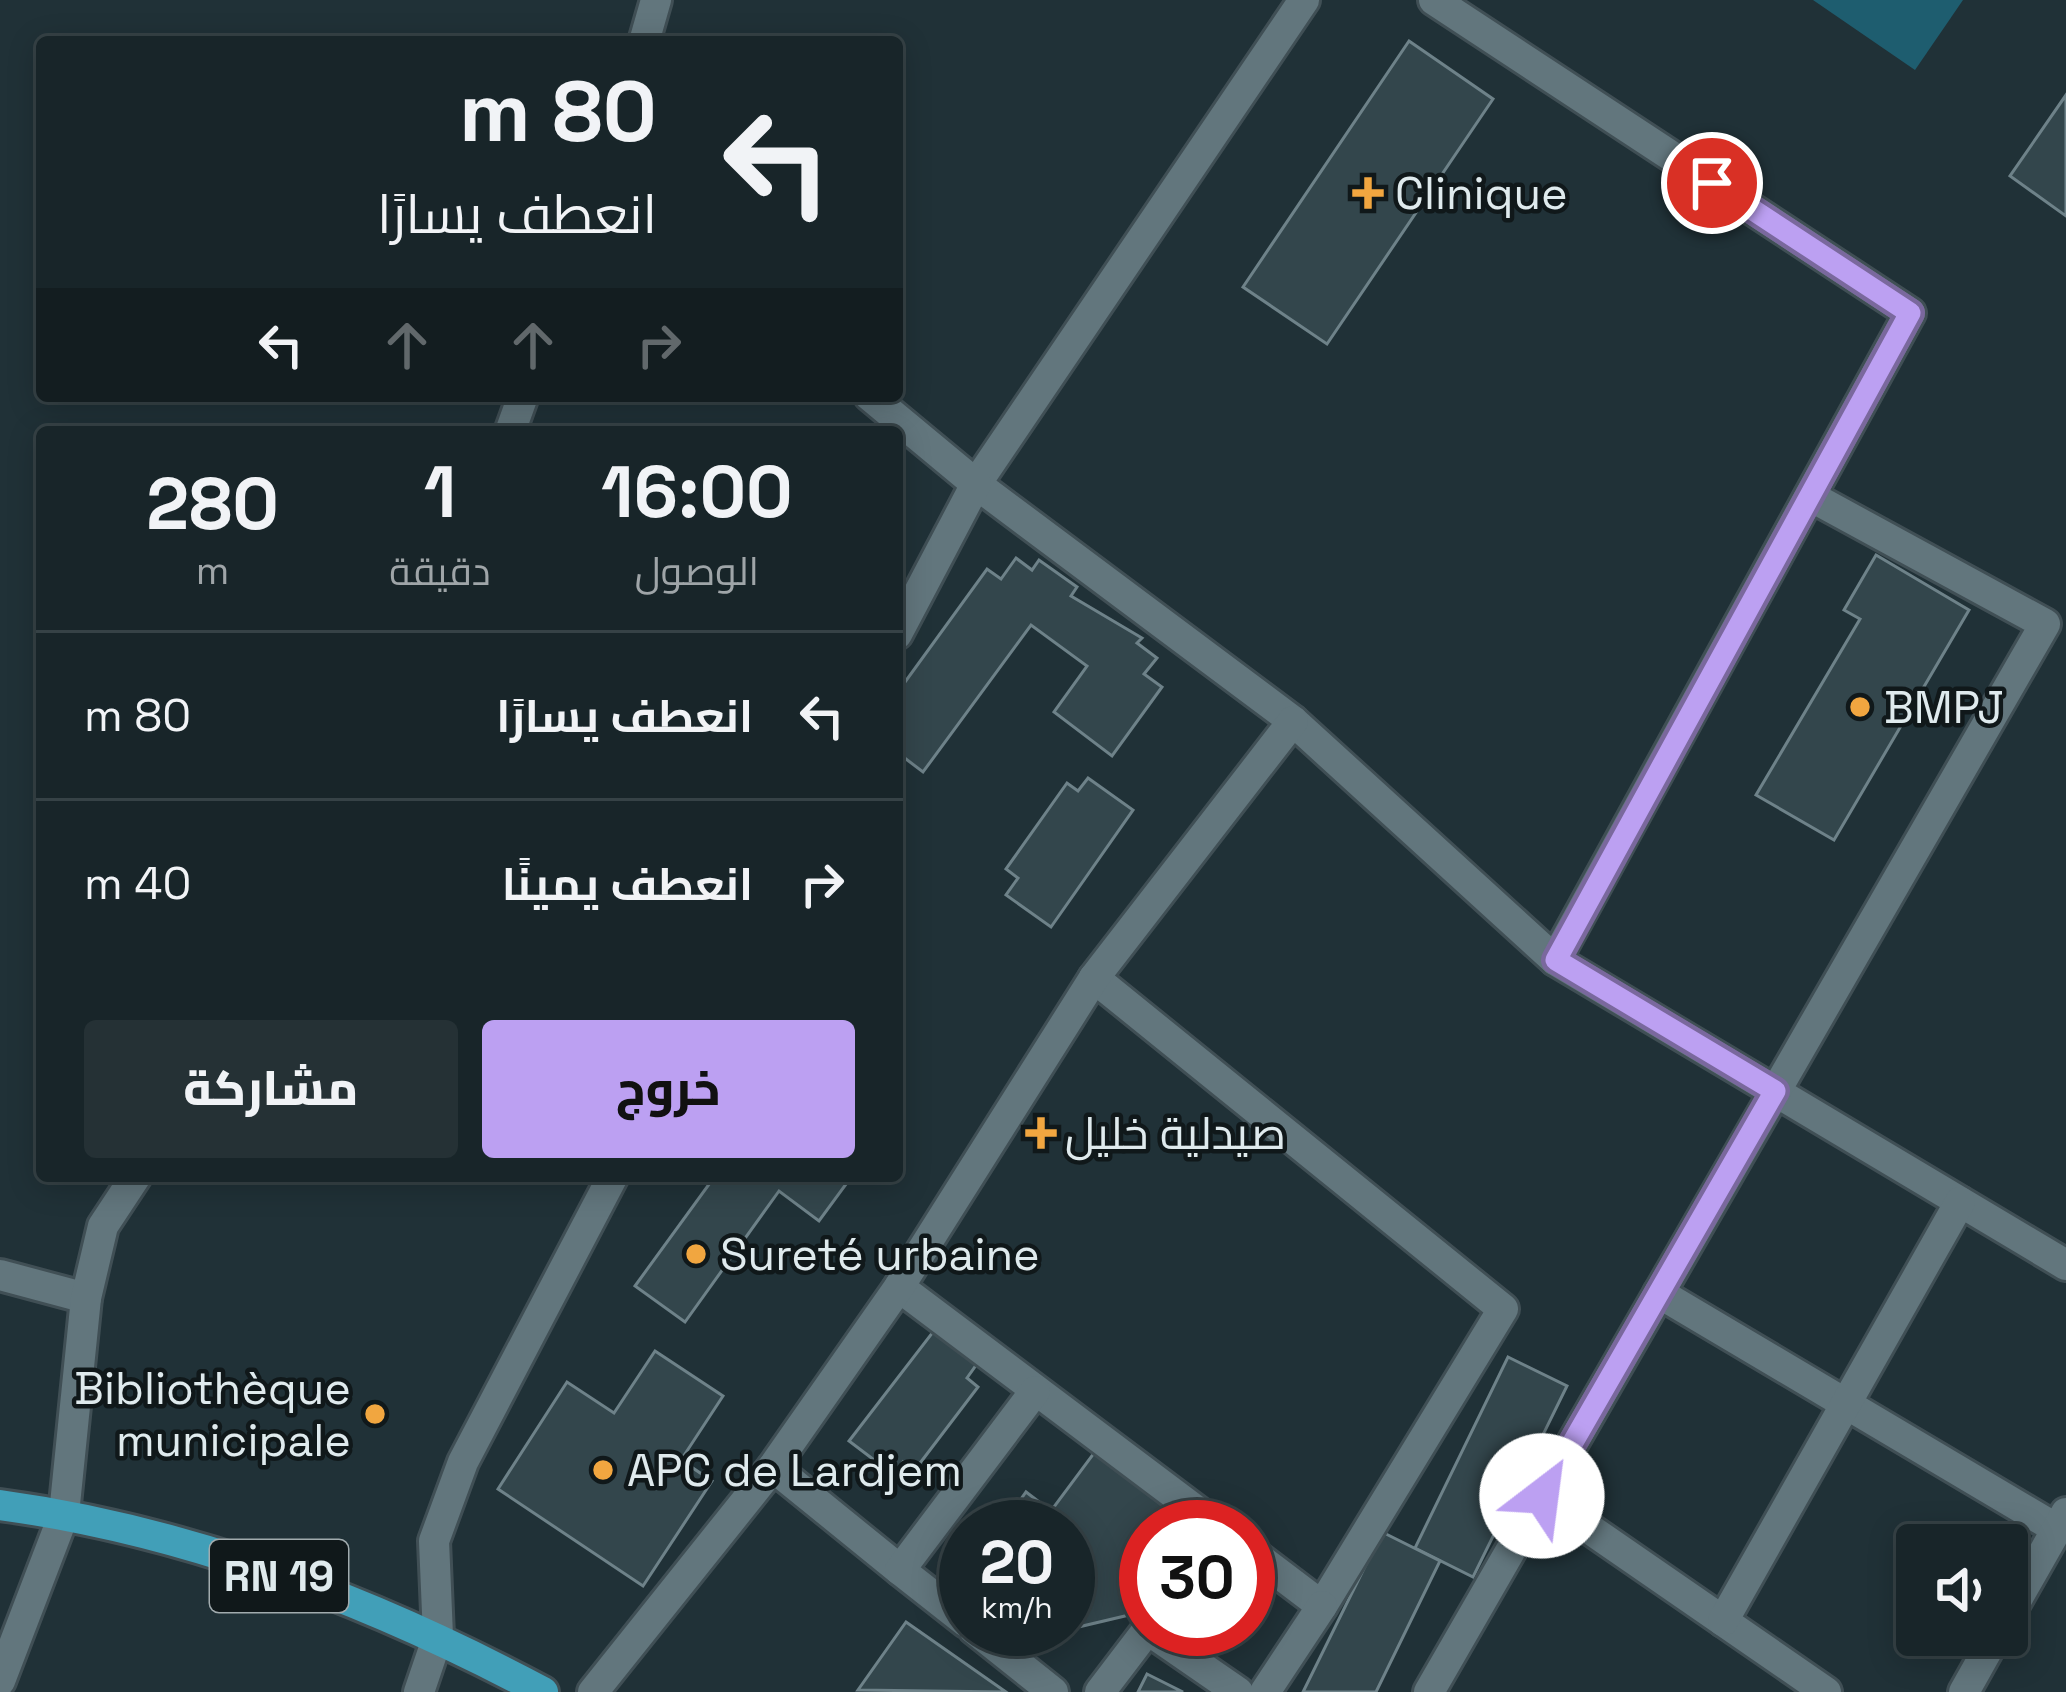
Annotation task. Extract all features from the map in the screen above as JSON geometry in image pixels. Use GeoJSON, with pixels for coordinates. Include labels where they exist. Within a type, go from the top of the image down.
{"type":"FeatureCollection","features":[{"type":"Feature","properties":{"kind":"main road","name":"RN 19"},"geometry":{"type":"LineString","coordinates":[[0,1505],[64,1514],[215,1551],[438,1636],[542,1692]]}},
{"type":"Feature","properties":{"kind":"street"},"geometry":{"type":"LineString","coordinates":[[646,36],[656,0]]}},
{"type":"Feature","properties":{"kind":"street"},"geometry":{"type":"LineString","coordinates":[[903,623],[976,484],[1304,0]]}},
{"type":"Feature","properties":{"kind":"street"},"geometry":{"type":"LineString","coordinates":[[1434,0],[1910,313],[1556,960]]}},
{"type":"Feature","properties":{"kind":"street"},"geometry":{"type":"LineString","coordinates":[[877,402],[976,484],[1294,721],[1556,960],[2066,1265]]}},
{"type":"Feature","properties":{"kind":"street"},"geometry":{"type":"LineString","coordinates":[[1429,1692],[2044,623],[1810,496]]}},
{"type":"Feature","properties":{"kind":"street"},"geometry":{"type":"LineString","coordinates":[[593,1692],[773,1467],[899,1287],[1094,978],[1294,721]]}},
{"type":"Feature","properties":{"kind":"street"},"geometry":{"type":"LineString","coordinates":[[1094,978],[1503,1309],[1265,1692]]}},
{"type":"Feature","properties":{"kind":"street"},"geometry":{"type":"LineString","coordinates":[[0,1681],[64,1514],[86,1298],[103,1226],[132,1182]]}},
{"type":"Feature","properties":{"kind":"street"},"geometry":{"type":"LineString","coordinates":[[419,1692],[438,1636],[434,1541],[463,1462],[610,1182]]}},
{"type":"Feature","properties":{"kind":"street"},"geometry":{"type":"LineString","coordinates":[[1723,1621],[1960,1202]]}},
{"type":"Feature","properties":{"kind":"street"},"geometry":{"type":"LineString","coordinates":[[0,1275],[86,1298]]}},
{"type":"Feature","properties":{"kind":"street"},"geometry":{"type":"LineString","coordinates":[[899,1287],[1181,1500]]}},
{"type":"Feature","properties":{"kind":"street"},"geometry":{"type":"LineString","coordinates":[[1659,1292],[1846,1403],[2061,1521],[2028,1580]]}},
{"type":"Feature","properties":{"kind":"street"},"geometry":{"type":"LineString","coordinates":[[900,1570],[1035,1390]]}},
{"type":"Feature","properties":{"kind":"street"},"geometry":{"type":"LineString","coordinates":[[773,1467],[939,1601]]}},
{"type":"Feature","properties":{"kind":"street"},"geometry":{"type":"LineString","coordinates":[[1542,1496],[1826,1692]]}},
{"type":"Feature","properties":{"kind":"street"},"geometry":{"type":"LineString","coordinates":[[1275,1570],[1322,1606]]}},
{"type":"Feature","properties":{"kind":"street"},"geometry":{"type":"LineString","coordinates":[[1008,1656],[1053,1692]]}},
{"type":"Feature","properties":{"kind":"street"},"geometry":{"type":"LineString","coordinates":[[1100,1692],[1127,1656]]}},
{"type":"Feature","properties":{"kind":"street"},"geometry":{"type":"LineString","coordinates":[[1187,1656],[1238,1692]]}},
{"type":"Feature","properties":{"kind":"street"},"geometry":{"type":"LineString","coordinates":[[1964,1692],[1984,1656]]}},
{"type":"Feature","properties":{"kind":"shaded area"},"geometry":{"type":"Polygon","coordinates":[[[1813,0],[1963,0],[1915,70],[1813,0]]]}},
{"type":"Feature","properties":{"kind":"building","name":"Clinique"},"geometry":{"type":"Polygon","coordinates":[[[1409,41],[1493,99],[1327,344],[1243,287],[1409,41]]]}},
{"type":"Feature","properties":{"kind":"building"},"geometry":{"type":"Polygon","coordinates":[[[2066,95],[2066,216],[2010,176],[2066,95]]]}},
{"type":"Feature","properties":{"kind":"building","name":"BMPJ"},"geometry":{"type":"Polygon","coordinates":[[[1876,555],[1969,610],[1834,840],[1756,795],[1860,619],[1844,610],[1876,555]]]}},
{"type":"Feature","properties":{"kind":"building"},"geometry":{"type":"Polygon","coordinates":[[[1016,558],[1032,570],[1039,560],[1077,587],[1071,596],[1142,638],[1137,643],[1157,658],[1144,674],[1162,687],[1112,756],[1054,712],[1087,666],[1031,625],[923,772],[903,757],[903,685],[987,569],[1001,579],[1016,558]]]}},
{"type":"Feature","properties":{"kind":"building"},"geometry":{"type":"Polygon","coordinates":[[[1088,778],[1133,810],[1051,927],[1006,895],[1018,878],[1006,869],[1067,783],[1078,791],[1088,778]]]}},
{"type":"Feature","properties":{"kind":"building","name":"Sureté urbaine"},"geometry":{"type":"Polygon","coordinates":[[[711,1182],[848,1182],[819,1221],[779,1191],[685,1322],[635,1286],[711,1182]]]}},
{"type":"Feature","properties":{"kind":"building"},"geometry":{"type":"Polygon","coordinates":[[[936,1328],[979,1361],[967,1378],[978,1387],[914,1471],[903,1462],[894,1475],[849,1441],[936,1328]]]}},
{"type":"Feature","properties":{"kind":"building","name":"APC de Lardjem"},"geometry":{"type":"Polygon","coordinates":[[[655,1351],[723,1396],[681,1460],[712,1481],[643,1586],[498,1489],[567,1382],[614,1413],[655,1351]]]}},
{"type":"Feature","properties":{"kind":"building"},"geometry":{"type":"Polygon","coordinates":[[[1508,1357],[1567,1386],[1473,1577],[1415,1548],[1508,1357]]]}},
{"type":"Feature","properties":{"kind":"building"},"geometry":{"type":"Polygon","coordinates":[[[1094,1453],[1158,1500],[1119,1500],[1119,1617],[1095,1623],[1095,1500],[1059,1500],[1094,1453]]]}},
{"type":"Feature","properties":{"kind":"building"},"geometry":{"type":"Polygon","coordinates":[[[1382,1532],[1440,1561],[1376,1692],[1303,1692],[1382,1532]]]}},
{"type":"Feature","properties":{"kind":"building"},"geometry":{"type":"Polygon","coordinates":[[[906,1622],[939,1645],[939,1656],[955,1656],[1006,1692],[858,1690],[906,1622]]]}},
{"type":"Feature","properties":{"kind":"building"},"geometry":{"type":"Polygon","coordinates":[[[1147,1674],[1183,1692],[1138,1692],[1147,1674]]]}},
{"type":"Feature","properties":{"kind":"place","name":"Clinique"},"geometry":{"type":"Point","coordinates":[1368,193]}},
{"type":"Feature","properties":{"kind":"place","name":"BMPJ"},"geometry":{"type":"Point","coordinates":[1860,707]}},
{"type":"Feature","properties":{"kind":"place","name":"صيدلية خليل"},"geometry":{"type":"Point","coordinates":[1041,1133]}},
{"type":"Feature","properties":{"kind":"place","name":"Sureté urbaine"},"geometry":{"type":"Point","coordinates":[696,1254]}},
{"type":"Feature","properties":{"kind":"place","name":"Bibliothèque municipale"},"geometry":{"type":"Point","coordinates":[375,1414]}},
{"type":"Feature","properties":{"kind":"place","name":"APC de Lardjem"},"geometry":{"type":"Point","coordinates":[603,1470]}},
{"type":"Feature","properties":{"kind":"route"},"geometry":{"type":"LineString","coordinates":[[1542,1496],[1775,1091],[1556,960],[1910,313],[1712,183]]}}]}
